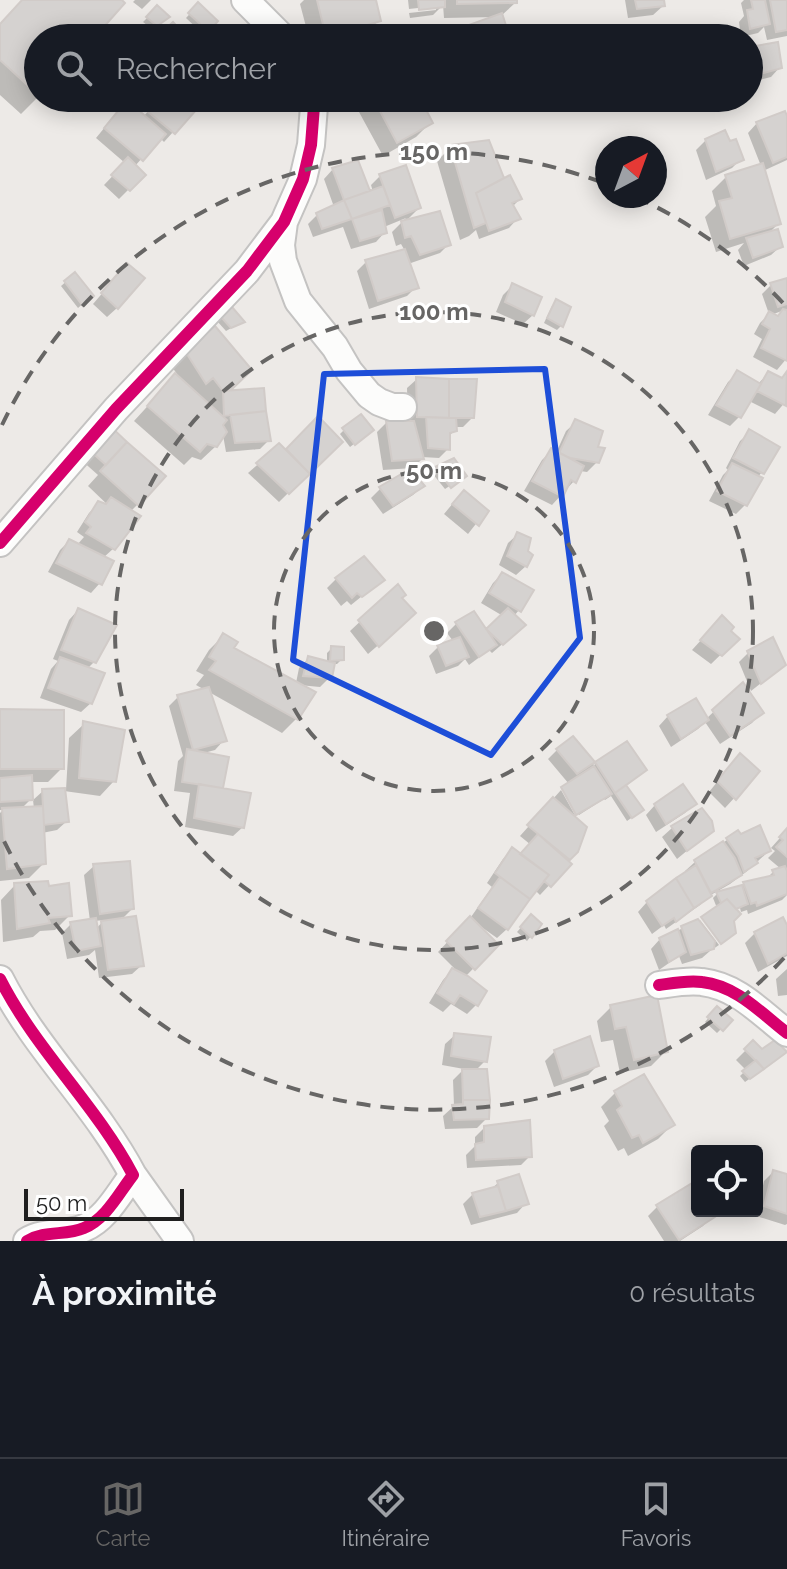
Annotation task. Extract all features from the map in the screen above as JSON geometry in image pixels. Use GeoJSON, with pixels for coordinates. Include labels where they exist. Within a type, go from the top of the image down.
{"type":"FeatureCollection","features":[{"type":"Feature","properties":{"kind":"street"},"geometry":{"type":"LineString","coordinates":[[245,0],[269,24]]}},
{"type":"Feature","properties":{"kind":"street"},"geometry":{"type":"LineString","coordinates":[[0,543],[116,409],[247,271],[284,222],[303,179],[311,145],[314,112]]}},
{"type":"Feature","properties":{"kind":"street"},"geometry":{"type":"LineString","coordinates":[[284,222],[281,245],[283,261],[298,301],[369,395],[392,407],[403,407]]}},
{"type":"Feature","properties":{"kind":"street"},"geometry":{"type":"LineString","coordinates":[[0,979],[36,1039],[120,1150],[133,1175],[180,1241]]}},
{"type":"Feature","properties":{"kind":"street"},"geometry":{"type":"LineString","coordinates":[[659,985],[702,982],[721,986],[739,995],[787,1033]]}},
{"type":"Feature","properties":{"kind":"street"},"geometry":{"type":"LineString","coordinates":[[27,1241],[50,1233],[84,1229],[100,1218],[133,1175]]}},
{"type":"Feature","properties":{"kind":"highlighted area"},"geometry":{"type":"Polygon","coordinates":[[[545,369],[580,638],[491,755],[293,660],[324,374],[545,369]]]}},
{"type":"Feature","properties":{"kind":"building"},"geometry":{"type":"Polygon","coordinates":[[[22,0],[122,0],[125,3],[106,24],[24,24],[24,82],[0,60],[0,24],[22,0]]]}},
{"type":"Feature","properties":{"kind":"building"},"geometry":{"type":"Polygon","coordinates":[[[317,0],[376,0],[381,21],[371,24],[323,24],[317,0]]]}},
{"type":"Feature","properties":{"kind":"building"},"geometry":{"type":"Polygon","coordinates":[[[418,0],[445,0],[445,7],[419,10],[418,0]]]}},
{"type":"Feature","properties":{"kind":"building"},"geometry":{"type":"Polygon","coordinates":[[[457,0],[517,0],[517,3],[457,4],[457,0]]]}},
{"type":"Feature","properties":{"kind":"building"},"geometry":{"type":"Polygon","coordinates":[[[635,0],[664,0],[665,6],[637,9],[635,0]]]}},
{"type":"Feature","properties":{"kind":"building"},"geometry":{"type":"Polygon","coordinates":[[[751,0],[765,0],[770,24],[749,24],[747,10],[753,9],[751,0]]]}},
{"type":"Feature","properties":{"kind":"building"},"geometry":{"type":"Polygon","coordinates":[[[770,0],[787,0],[787,30],[776,32],[770,0]]]}},
{"type":"Feature","properties":{"kind":"building"},"geometry":{"type":"Polygon","coordinates":[[[198,2],[218,21],[216,24],[200,24],[188,13],[198,2]]]}},
{"type":"Feature","properties":{"kind":"building"},"geometry":{"type":"Polygon","coordinates":[[[157,5],[170,17],[155,24],[146,17],[157,5]]]}},
{"type":"Feature","properties":{"kind":"building"},"geometry":{"type":"Polygon","coordinates":[[[502,13],[506,24],[472,24],[502,13]]]}},
{"type":"Feature","properties":{"kind":"building"},"geometry":{"type":"Polygon","coordinates":[[[778,42],[782,68],[763,73],[763,45],[778,42]]]}},
{"type":"Feature","properties":{"kind":"building"},"geometry":{"type":"Polygon","coordinates":[[[785,111],[787,157],[773,163],[756,122],[785,111]]]}},
{"type":"Feature","properties":{"kind":"building"},"geometry":{"type":"Polygon","coordinates":[[[117,112],[141,112],[166,134],[143,161],[104,128],[117,112]]]}},
{"type":"Feature","properties":{"kind":"building"},"geometry":{"type":"Polygon","coordinates":[[[148,112],[194,112],[175,134],[148,112]]]}},
{"type":"Feature","properties":{"kind":"building"},"geometry":{"type":"Polygon","coordinates":[[[380,112],[427,112],[433,123],[397,143],[380,112]]]}},
{"type":"Feature","properties":{"kind":"building"},"geometry":{"type":"Polygon","coordinates":[[[725,130],[730,141],[736,139],[744,160],[716,172],[705,139],[725,130]]]}},
{"type":"Feature","properties":{"kind":"building"},"geometry":{"type":"Polygon","coordinates":[[[489,140],[504,178],[476,193],[486,223],[474,228],[450,145],[489,140]]]}},
{"type":"Feature","properties":{"kind":"building"},"geometry":{"type":"Polygon","coordinates":[[[128,157],[146,175],[130,191],[111,175],[128,157]]]}},
{"type":"Feature","properties":{"kind":"building"},"geometry":{"type":"Polygon","coordinates":[[[358,160],[370,191],[344,200],[332,168],[358,160]]]}},
{"type":"Feature","properties":{"kind":"building"},"geometry":{"type":"Polygon","coordinates":[[[763,163],[781,224],[730,239],[719,201],[732,198],[725,175],[763,163]]]}},
{"type":"Feature","properties":{"kind":"building"},"geometry":{"type":"Polygon","coordinates":[[[406,165],[421,208],[395,218],[379,174],[406,165]]]}},
{"type":"Feature","properties":{"kind":"building"},"geometry":{"type":"Polygon","coordinates":[[[510,175],[522,199],[512,203],[521,219],[489,231],[476,193],[510,175]]]}},
{"type":"Feature","properties":{"kind":"building"},"geometry":{"type":"Polygon","coordinates":[[[383,186],[390,205],[352,219],[344,200],[383,186]]]}},
{"type":"Feature","properties":{"kind":"building"},"geometry":{"type":"Polygon","coordinates":[[[344,200],[352,219],[322,229],[316,213],[344,200]]]}},
{"type":"Feature","properties":{"kind":"building"},"geometry":{"type":"Polygon","coordinates":[[[382,210],[387,233],[360,241],[352,219],[382,210]]]}},
{"type":"Feature","properties":{"kind":"building"},"geometry":{"type":"Polygon","coordinates":[[[440,211],[451,245],[420,255],[411,236],[405,238],[401,221],[440,211]]]}},
{"type":"Feature","properties":{"kind":"building"},"geometry":{"type":"Polygon","coordinates":[[[778,229],[783,247],[753,258],[746,238],[778,229]]]}},
{"type":"Feature","properties":{"kind":"building"},"geometry":{"type":"Polygon","coordinates":[[[405,249],[419,288],[378,301],[365,260],[405,249]]]}},
{"type":"Feature","properties":{"kind":"building"},"geometry":{"type":"Polygon","coordinates":[[[127,263],[145,278],[118,309],[101,293],[127,263]]]}},
{"type":"Feature","properties":{"kind":"building"},"geometry":{"type":"Polygon","coordinates":[[[75,272],[94,296],[83,306],[64,281],[75,272]]]}},
{"type":"Feature","properties":{"kind":"building"},"geometry":{"type":"Polygon","coordinates":[[[787,278],[787,304],[778,307],[770,283],[787,278]]]}},
{"type":"Feature","properties":{"kind":"building"},"geometry":{"type":"Polygon","coordinates":[[[512,283],[542,297],[534,316],[505,302],[512,283]]]}},
{"type":"Feature","properties":{"kind":"building"},"geometry":{"type":"Polygon","coordinates":[[[556,299],[571,307],[563,327],[547,318],[556,299]]]}},
{"type":"Feature","properties":{"kind":"building"},"geometry":{"type":"Polygon","coordinates":[[[232,307],[245,322],[231,328],[220,316],[232,307]]]}},
{"type":"Feature","properties":{"kind":"building"},"geometry":{"type":"Polygon","coordinates":[[[783,309],[787,310],[787,361],[761,348],[770,329],[762,324],[769,311],[778,316],[783,309]]]}},
{"type":"Feature","properties":{"kind":"building"},"geometry":{"type":"Polygon","coordinates":[[[215,326],[252,370],[231,390],[223,391],[213,378],[206,384],[185,351],[215,326]]]}},
{"type":"Feature","properties":{"kind":"building"},"geometry":{"type":"Polygon","coordinates":[[[737,370],[761,384],[741,418],[716,405],[737,370]]]}},
{"type":"Feature","properties":{"kind":"building"},"geometry":{"type":"Polygon","coordinates":[[[768,371],[782,378],[787,371],[786,406],[757,391],[768,371]]]}},
{"type":"Feature","properties":{"kind":"building"},"geometry":{"type":"Polygon","coordinates":[[[175,373],[227,420],[223,425],[227,432],[217,447],[207,444],[200,452],[147,406],[175,373]]]}},
{"type":"Feature","properties":{"kind":"building"},"geometry":{"type":"Polygon","coordinates":[[[416,377],[449,379],[449,418],[417,417],[416,377]]]}},
{"type":"Feature","properties":{"kind":"building"},"geometry":{"type":"Polygon","coordinates":[[[449,379],[477,379],[474,418],[449,418],[449,379]]]}},
{"type":"Feature","properties":{"kind":"building"},"geometry":{"type":"Polygon","coordinates":[[[264,388],[266,411],[224,416],[223,391],[264,388]]]}},
{"type":"Feature","properties":{"kind":"building"},"geometry":{"type":"Polygon","coordinates":[[[266,411],[271,441],[235,443],[230,415],[266,411]]]}},
{"type":"Feature","properties":{"kind":"building"},"geometry":{"type":"Polygon","coordinates":[[[361,414],[374,430],[355,445],[342,428],[361,414]]]}},
{"type":"Feature","properties":{"kind":"building"},"geometry":{"type":"Polygon","coordinates":[[[318,416],[343,442],[310,474],[286,449],[318,416]]]}},
{"type":"Feature","properties":{"kind":"building"},"geometry":{"type":"Polygon","coordinates":[[[426,417],[456,418],[457,431],[450,433],[450,450],[428,448],[426,417]]]}},
{"type":"Feature","properties":{"kind":"building"},"geometry":{"type":"Polygon","coordinates":[[[575,419],[603,431],[598,447],[605,448],[599,463],[559,453],[575,419]]]}},
{"type":"Feature","properties":{"kind":"building"},"geometry":{"type":"Polygon","coordinates":[[[386,421],[414,421],[424,459],[392,461],[386,421]]]}},
{"type":"Feature","properties":{"kind":"building"},"geometry":{"type":"Polygon","coordinates":[[[109,425],[127,442],[106,465],[88,449],[109,425]]]}},
{"type":"Feature","properties":{"kind":"building"},"geometry":{"type":"Polygon","coordinates":[[[749,429],[780,447],[764,474],[733,458],[749,429]]]}},
{"type":"Feature","properties":{"kind":"building"},"geometry":{"type":"Polygon","coordinates":[[[127,442],[166,476],[139,506],[100,471],[127,442]]]}},
{"type":"Feature","properties":{"kind":"building"},"geometry":{"type":"Polygon","coordinates":[[[279,443],[310,474],[289,494],[256,463],[279,443]]]}},
{"type":"Feature","properties":{"kind":"building"},"geometry":{"type":"Polygon","coordinates":[[[551,448],[584,466],[576,483],[571,480],[563,497],[532,481],[551,448]]]}},
{"type":"Feature","properties":{"kind":"building"},"geometry":{"type":"Polygon","coordinates":[[[454,458],[467,476],[451,488],[435,467],[454,458]]]}},
{"type":"Feature","properties":{"kind":"building"},"geometry":{"type":"Polygon","coordinates":[[[732,463],[763,478],[747,506],[717,491],[732,463]]]}},
{"type":"Feature","properties":{"kind":"building"},"geometry":{"type":"Polygon","coordinates":[[[410,469],[425,486],[393,506],[379,487],[410,469]]]}},
{"type":"Feature","properties":{"kind":"building"},"geometry":{"type":"Polygon","coordinates":[[[464,490],[489,511],[479,526],[452,504],[464,490]]]}},
{"type":"Feature","properties":{"kind":"building"},"geometry":{"type":"Polygon","coordinates":[[[111,497],[141,516],[115,550],[86,533],[91,527],[85,522],[98,501],[106,504],[111,497]]]}},
{"type":"Feature","properties":{"kind":"building"},"geometry":{"type":"Polygon","coordinates":[[[517,532],[531,538],[528,551],[533,555],[527,567],[507,556],[517,532]]]}},
{"type":"Feature","properties":{"kind":"building"},"geometry":{"type":"Polygon","coordinates":[[[69,539],[114,561],[102,585],[56,563],[69,539]]]}},
{"type":"Feature","properties":{"kind":"building"},"geometry":{"type":"Polygon","coordinates":[[[364,556],[385,580],[362,597],[357,593],[352,598],[335,578],[364,556]]]}},
{"type":"Feature","properties":{"kind":"building"},"geometry":{"type":"Polygon","coordinates":[[[502,572],[534,590],[521,612],[489,593],[502,572]]]}},
{"type":"Feature","properties":{"kind":"building"},"geometry":{"type":"Polygon","coordinates":[[[398,584],[406,595],[402,598],[416,613],[379,647],[358,620],[398,584]]]}},
{"type":"Feature","properties":{"kind":"building"},"geometry":{"type":"Polygon","coordinates":[[[78,608],[117,625],[96,663],[61,650],[78,608]]]}},
{"type":"Feature","properties":{"kind":"building"},"geometry":{"type":"Polygon","coordinates":[[[508,608],[526,625],[503,645],[486,629],[508,608]]]}},
{"type":"Feature","properties":{"kind":"building"},"geometry":{"type":"Polygon","coordinates":[[[474,611],[497,645],[479,657],[455,622],[474,611]]]}},
{"type":"Feature","properties":{"kind":"building"},"geometry":{"type":"Polygon","coordinates":[[[722,615],[740,639],[722,656],[700,640],[722,615]]]}},
{"type":"Feature","properties":{"kind":"building"},"geometry":{"type":"Polygon","coordinates":[[[223,633],[238,642],[234,648],[316,692],[298,720],[209,670],[216,661],[209,657],[223,633]]]}},
{"type":"Feature","properties":{"kind":"building"},"geometry":{"type":"Polygon","coordinates":[[[460,637],[469,657],[446,666],[437,645],[460,637]]]}},
{"type":"Feature","properties":{"kind":"building"},"geometry":{"type":"Polygon","coordinates":[[[773,637],[786,665],[761,684],[747,651],[773,637]]]}},
{"type":"Feature","properties":{"kind":"building"},"geometry":{"type":"Polygon","coordinates":[[[331,646],[344,647],[344,660],[330,661],[331,646]]]}},
{"type":"Feature","properties":{"kind":"building"},"geometry":{"type":"Polygon","coordinates":[[[308,656],[335,663],[332,678],[303,676],[308,656]]]}},
{"type":"Feature","properties":{"kind":"building"},"geometry":{"type":"Polygon","coordinates":[[[60,657],[105,673],[92,704],[48,688],[60,657]]]}},
{"type":"Feature","properties":{"kind":"building"},"geometry":{"type":"Polygon","coordinates":[[[743,682],[764,713],[730,736],[712,710],[743,682]]]}},
{"type":"Feature","properties":{"kind":"building"},"geometry":{"type":"Polygon","coordinates":[[[209,687],[227,741],[193,750],[177,695],[209,687]]]}},
{"type":"Feature","properties":{"kind":"building"},"geometry":{"type":"Polygon","coordinates":[[[696,698],[709,720],[681,739],[667,715],[696,698]]]}},
{"type":"Feature","properties":{"kind":"building"},"geometry":{"type":"Polygon","coordinates":[[[0,709],[64,710],[64,769],[0,769],[0,709]]]}},
{"type":"Feature","properties":{"kind":"building"},"geometry":{"type":"Polygon","coordinates":[[[83,721],[125,730],[116,782],[79,778],[83,721]]]}},
{"type":"Feature","properties":{"kind":"building"},"geometry":{"type":"Polygon","coordinates":[[[573,736],[595,762],[577,774],[556,749],[573,736]]]}},
{"type":"Feature","properties":{"kind":"building"},"geometry":{"type":"Polygon","coordinates":[[[627,741],[647,770],[615,793],[595,762],[627,741]]]}},
{"type":"Feature","properties":{"kind":"building"},"geometry":{"type":"Polygon","coordinates":[[[187,749],[229,757],[223,788],[182,782],[187,749]]]}},
{"type":"Feature","properties":{"kind":"building"},"geometry":{"type":"Polygon","coordinates":[[[740,753],[760,771],[736,800],[717,781],[740,753]]]}},
{"type":"Feature","properties":{"kind":"building"},"geometry":{"type":"Polygon","coordinates":[[[594,766],[612,794],[576,815],[561,787],[594,766]]]}},
{"type":"Feature","properties":{"kind":"building"},"geometry":{"type":"Polygon","coordinates":[[[32,775],[33,800],[0,802],[0,778],[32,775]]]}},
{"type":"Feature","properties":{"kind":"building"},"geometry":{"type":"Polygon","coordinates":[[[199,784],[251,793],[244,828],[194,818],[199,784]]]}},
{"type":"Feature","properties":{"kind":"building"},"geometry":{"type":"Polygon","coordinates":[[[683,784],[697,804],[666,824],[654,804],[683,784]]]}},
{"type":"Feature","properties":{"kind":"building"},"geometry":{"type":"Polygon","coordinates":[[[626,785],[644,810],[632,818],[615,793],[626,785]]]}},
{"type":"Feature","properties":{"kind":"building"},"geometry":{"type":"Polygon","coordinates":[[[65,788],[69,822],[44,825],[42,789],[65,788]]]}},
{"type":"Feature","properties":{"kind":"building"},"geometry":{"type":"Polygon","coordinates":[[[553,797],[587,827],[578,852],[570,860],[527,825],[553,797]]]}},
{"type":"Feature","properties":{"kind":"building"},"geometry":{"type":"Polygon","coordinates":[[[43,806],[46,864],[7,869],[2,808],[43,806]]]}},
{"type":"Feature","properties":{"kind":"building"},"geometry":{"type":"Polygon","coordinates":[[[702,808],[712,821],[714,831],[687,851],[671,826],[702,808]]]}},
{"type":"Feature","properties":{"kind":"building"},"geometry":{"type":"Polygon","coordinates":[[[760,825],[771,851],[755,858],[758,863],[744,872],[726,838],[738,830],[741,834],[760,825]]]}},
{"type":"Feature","properties":{"kind":"building"},"geometry":{"type":"Polygon","coordinates":[[[787,828],[787,857],[776,847],[783,840],[779,837],[787,828]]]}},
{"type":"Feature","properties":{"kind":"building"},"geometry":{"type":"Polygon","coordinates":[[[538,834],[572,864],[551,887],[544,881],[549,875],[520,854],[538,834]]]}},
{"type":"Feature","properties":{"kind":"building"},"geometry":{"type":"Polygon","coordinates":[[[723,841],[742,875],[711,893],[694,860],[723,841]]]}},
{"type":"Feature","properties":{"kind":"building"},"geometry":{"type":"Polygon","coordinates":[[[512,847],[549,875],[530,899],[495,873],[512,847]]]}},
{"type":"Feature","properties":{"kind":"building"},"geometry":{"type":"Polygon","coordinates":[[[130,861],[134,909],[100,914],[93,864],[130,861]]]}},
{"type":"Feature","properties":{"kind":"building"},"geometry":{"type":"Polygon","coordinates":[[[696,865],[712,896],[694,908],[676,878],[696,865]]]}},
{"type":"Feature","properties":{"kind":"building"},"geometry":{"type":"Polygon","coordinates":[[[785,866],[787,894],[757,906],[756,902],[751,904],[743,882],[774,875],[772,870],[785,866]]]}},
{"type":"Feature","properties":{"kind":"building"},"geometry":{"type":"Polygon","coordinates":[[[500,877],[530,899],[508,930],[478,908],[500,877]]]}},
{"type":"Feature","properties":{"kind":"building"},"geometry":{"type":"Polygon","coordinates":[[[676,878],[694,908],[676,922],[674,918],[662,926],[646,901],[676,878]]]}},
{"type":"Feature","properties":{"kind":"building"},"geometry":{"type":"Polygon","coordinates":[[[48,881],[49,886],[69,883],[72,916],[48,918],[50,923],[17,929],[14,883],[48,881]]]}},
{"type":"Feature","properties":{"kind":"building"},"geometry":{"type":"Polygon","coordinates":[[[742,885],[748,904],[736,909],[727,899],[721,903],[716,892],[742,885]]]}},
{"type":"Feature","properties":{"kind":"building"},"geometry":{"type":"Polygon","coordinates":[[[727,899],[741,914],[734,921],[736,933],[721,944],[701,917],[727,899]]]}},
{"type":"Feature","properties":{"kind":"building"},"geometry":{"type":"Polygon","coordinates":[[[531,914],[542,924],[532,938],[520,927],[531,914]]]}},
{"type":"Feature","properties":{"kind":"building"},"geometry":{"type":"Polygon","coordinates":[[[136,916],[144,966],[108,970],[101,921],[136,916]]]}},
{"type":"Feature","properties":{"kind":"building"},"geometry":{"type":"Polygon","coordinates":[[[470,916],[499,945],[475,970],[446,941],[470,916]]]}},
{"type":"Feature","properties":{"kind":"building"},"geometry":{"type":"Polygon","coordinates":[[[783,917],[787,925],[787,953],[768,964],[754,932],[783,917]]]}},
{"type":"Feature","properties":{"kind":"building"},"geometry":{"type":"Polygon","coordinates":[[[96,918],[101,946],[76,951],[70,922],[96,918]]]}},
{"type":"Feature","properties":{"kind":"building"},"geometry":{"type":"Polygon","coordinates":[[[698,919],[715,941],[714,949],[691,955],[681,926],[698,919]]]}},
{"type":"Feature","properties":{"kind":"building"},"geometry":{"type":"Polygon","coordinates":[[[678,929],[686,952],[669,962],[659,938],[678,929]]]}},
{"type":"Feature","properties":{"kind":"building"},"geometry":{"type":"Polygon","coordinates":[[[452,968],[487,991],[478,1006],[460,995],[454,1004],[437,993],[452,968]]]}},
{"type":"Feature","properties":{"kind":"building"},"geometry":{"type":"Polygon","coordinates":[[[657,995],[668,1052],[634,1060],[626,1027],[615,1029],[610,1005],[657,995]]]}},
{"type":"Feature","properties":{"kind":"building"},"geometry":{"type":"Polygon","coordinates":[[[717,1006],[733,1020],[723,1031],[707,1017],[717,1006]]]}},
{"type":"Feature","properties":{"kind":"building"},"geometry":{"type":"Polygon","coordinates":[[[454,1033],[491,1037],[487,1062],[451,1056],[454,1033]]]}},
{"type":"Feature","properties":{"kind":"building"},"geometry":{"type":"Polygon","coordinates":[[[590,1036],[599,1066],[563,1079],[554,1050],[590,1036]]]}},
{"type":"Feature","properties":{"kind":"building"},"geometry":{"type":"Polygon","coordinates":[[[753,1040],[762,1049],[775,1040],[787,1052],[764,1069],[744,1049],[753,1040]]]}},
{"type":"Feature","properties":{"kind":"building"},"geometry":{"type":"Polygon","coordinates":[[[756,1060],[764,1069],[750,1079],[742,1071],[756,1060]]]}},
{"type":"Feature","properties":{"kind":"building"},"geometry":{"type":"Polygon","coordinates":[[[462,1069],[487,1069],[490,1100],[463,1100],[462,1069]]]}},
{"type":"Feature","properties":{"kind":"building"},"geometry":{"type":"Polygon","coordinates":[[[644,1074],[675,1125],[643,1143],[639,1135],[632,1138],[617,1110],[622,1106],[614,1091],[644,1074]]]}},
{"type":"Feature","properties":{"kind":"building"},"geometry":{"type":"Polygon","coordinates":[[[463,1100],[490,1100],[489,1119],[454,1120],[452,1105],[463,1104],[463,1100]]]}},
{"type":"Feature","properties":{"kind":"building"},"geometry":{"type":"Polygon","coordinates":[[[530,1120],[532,1157],[476,1160],[475,1144],[484,1142],[484,1126],[530,1120]]]}},
{"type":"Feature","properties":{"kind":"building"},"geometry":{"type":"Polygon","coordinates":[[[773,1170],[787,1174],[787,1214],[764,1206],[773,1170]]]}},
{"type":"Feature","properties":{"kind":"building"},"geometry":{"type":"Polygon","coordinates":[[[519,1174],[529,1204],[506,1211],[497,1181],[519,1174]]]}},
{"type":"Feature","properties":{"kind":"building"},"geometry":{"type":"Polygon","coordinates":[[[691,1184],[691,1217],[715,1217],[679,1240],[656,1205],[691,1184]]]}},
{"type":"Feature","properties":{"kind":"building"},"geometry":{"type":"Polygon","coordinates":[[[498,1186],[506,1211],[480,1217],[472,1193],[498,1186]]]}},
{"type":"Feature","properties":{"kind":"cycle path"},"geometry":{"type":"LineString","coordinates":[[0,543],[116,409],[247,271],[284,222],[303,179],[311,145],[314,112]]}},
{"type":"Feature","properties":{"kind":"cycle path"},"geometry":{"type":"LineString","coordinates":[[0,979],[31,1030],[102,1125],[133,1175],[112,1205],[92,1224],[27,1241]]}},
{"type":"Feature","properties":{"kind":"cycle path"},"geometry":{"type":"LineString","coordinates":[[659,985],[697,981],[726,989],[787,1033]]}}]}
